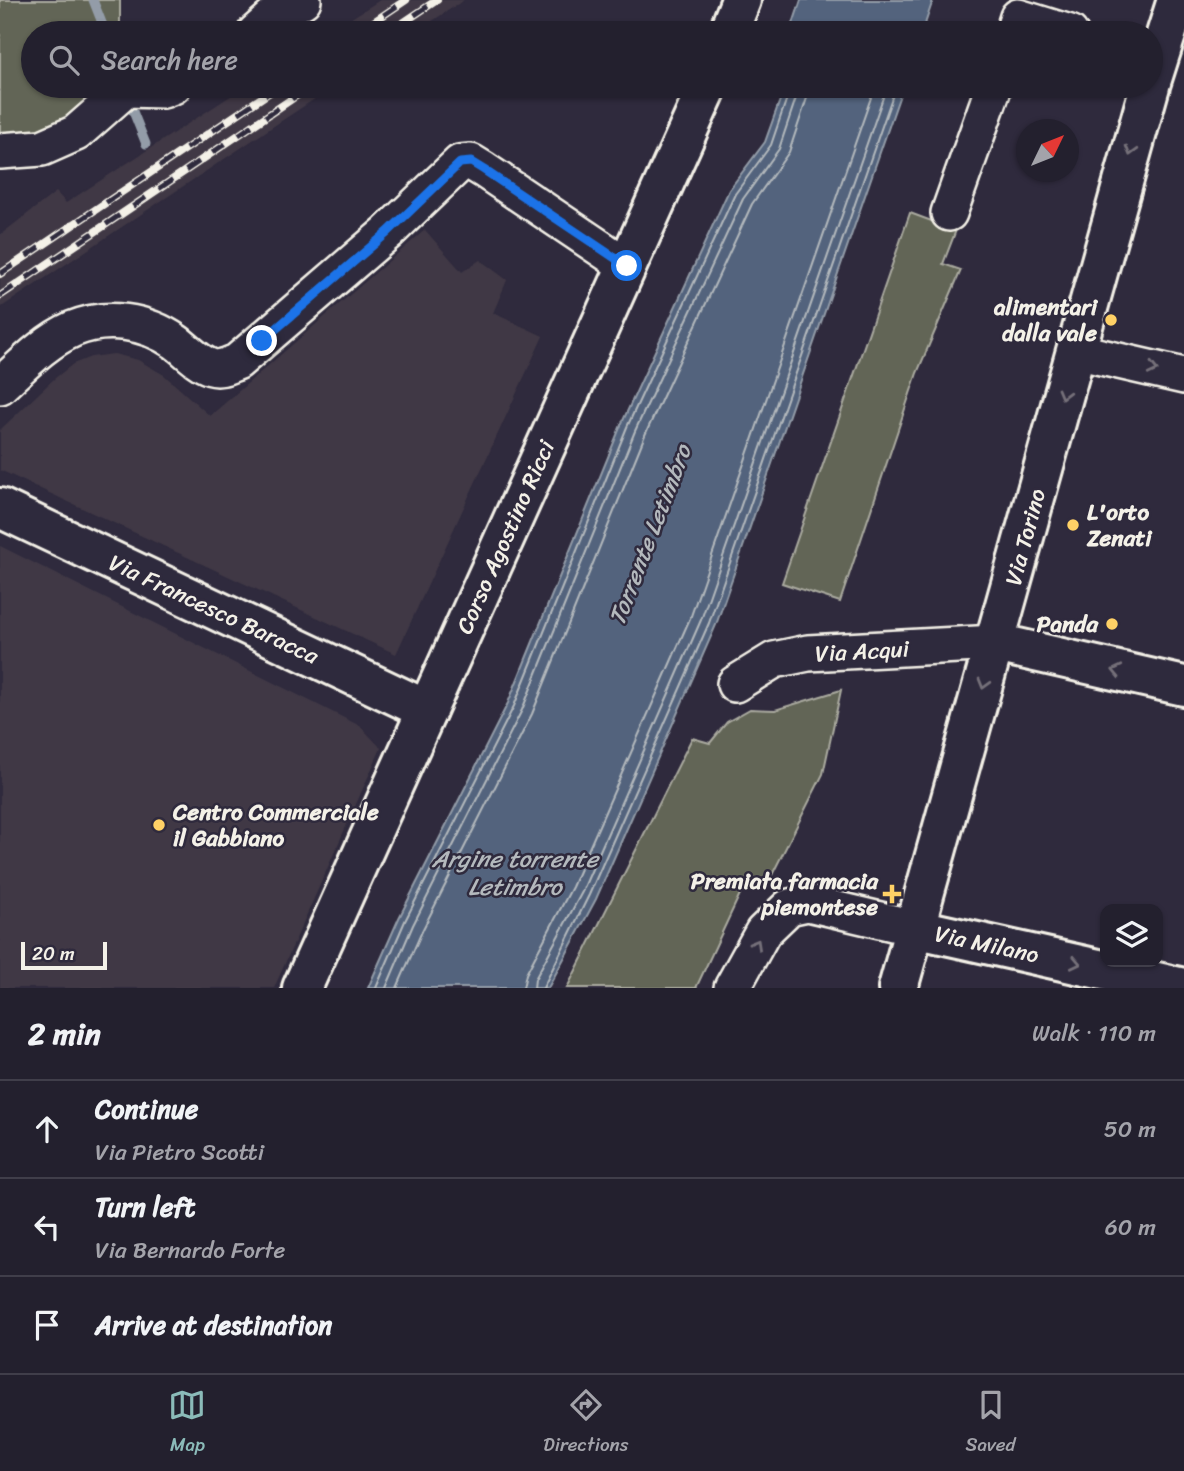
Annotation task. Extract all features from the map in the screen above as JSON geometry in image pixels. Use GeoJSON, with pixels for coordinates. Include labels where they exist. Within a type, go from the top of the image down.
{"type":"FeatureCollection","features":[{"type":"Feature","properties":{"kind":"street"},"geometry":{"type":"LineString","coordinates":[[268,21],[303,0]]}},
{"type":"Feature","properties":{"kind":"street"},"geometry":{"type":"LineString","coordinates":[[733,21],[741,0]]}},
{"type":"Feature","properties":{"kind":"street","name":"Via Torino"},"geometry":{"type":"LineString","coordinates":[[1163,45],[1178,9]]}},
{"type":"Feature","properties":{"kind":"street"},"geometry":{"type":"LineString","coordinates":[[1017,21],[1018,17],[1031,21]]}},
{"type":"Feature","properties":{"kind":"street"},"geometry":{"type":"LineString","coordinates":[[0,151],[42,148],[76,133],[116,98]]}},
{"type":"Feature","properties":{"kind":"street","name":"Corso Agostino Ricci"},"geometry":{"type":"LineString","coordinates":[[302,988],[703,98]]}},
{"type":"Feature","properties":{"kind":"street"},"geometry":{"type":"LineString","coordinates":[[949,213],[990,98]]}},
{"type":"Feature","properties":{"kind":"street","name":"Via Torino"},"geometry":{"type":"LineString","coordinates":[[898,988],[996,643],[1145,98]]}},
{"type":"Feature","properties":{"kind":"street"},"geometry":{"type":"LineString","coordinates":[[0,386],[52,341],[79,327],[104,321],[146,327],[163,334],[200,361],[221,369],[237,362],[388,232],[460,163],[471,162],[484,170],[627,266]]}},
{"type":"Feature","properties":{"kind":"street"},"geometry":{"type":"LineString","coordinates":[[1075,351],[1184,376]]}},
{"type":"Feature","properties":{"kind":"street","name":"Via Francesco Baracca"},"geometry":{"type":"LineString","coordinates":[[0,508],[428,710]]}},
{"type":"Feature","properties":{"kind":"street"},"geometry":{"type":"LineString","coordinates":[[996,643],[1184,686]]}},
{"type":"Feature","properties":{"kind":"street","name":"Via Acqui"},"geometry":{"type":"LineString","coordinates":[[735,684],[774,660],[808,653],[996,643]]}},
{"type":"Feature","properties":{"kind":"street"},"geometry":{"type":"LineString","coordinates":[[732,988],[763,932],[789,907],[808,903],[914,928]]}},
{"type":"Feature","properties":{"kind":"street","name":"Via Milano"},"geometry":{"type":"LineString","coordinates":[[914,928],[1132,982],[1184,988]]}},
{"type":"Feature","properties":{"kind":"shaded area"},"geometry":{"type":"Polygon","coordinates":[[[380,0],[464,0],[432,21],[347,21],[380,0]]]}},
{"type":"Feature","properties":{"kind":"shaded area"},"geometry":{"type":"Polygon","coordinates":[[[228,98],[316,98],[0,308],[0,235],[56,192],[66,203],[228,98]]]}},
{"type":"Feature","properties":{"kind":"shaded area"},"geometry":{"type":"Polygon","coordinates":[[[425,230],[462,272],[480,260],[507,280],[493,313],[543,336],[396,654],[0,470],[0,430],[73,364],[91,357],[114,354],[138,360],[164,375],[210,416],[425,230]]]}},
{"type":"Feature","properties":{"kind":"shaded area","name":"Centro Commerciale il Gabbiano"},"geometry":{"type":"Polygon","coordinates":[[[0,546],[360,726],[381,748],[274,988],[0,988],[0,546]]]}},
{"type":"Feature","properties":{"kind":"green space"},"geometry":{"type":"Polygon","coordinates":[[[0,0],[120,0],[120,21],[21,21],[21,98],[96,98],[42,136],[0,143],[0,0]]]}},
{"type":"Feature","properties":{"kind":"green space"},"geometry":{"type":"Polygon","coordinates":[[[910,213],[956,230],[943,264],[961,270],[917,373],[840,602],[782,583],[910,213]]]}},
{"type":"Feature","properties":{"kind":"green space"},"geometry":{"type":"Polygon","coordinates":[[[841,690],[823,774],[770,879],[747,879],[696,988],[567,988],[692,738],[710,743],[727,722],[750,709],[775,710],[841,690]]]}},
{"type":"Feature","properties":{"kind":"water"},"geometry":{"type":"Polygon","coordinates":[[[801,0],[933,0],[926,21],[794,21],[801,0]]]}},
{"type":"Feature","properties":{"kind":"water","name":"Argine torrente Letimbro"},"geometry":{"type":"Polygon","coordinates":[[[781,98],[899,98],[716,625],[596,899],[548,988],[368,988],[399,918],[508,703],[621,425],[729,190],[765,142],[781,98]]]}},
{"type":"Feature","properties":{"kind":"waterway"},"geometry":{"type":"LineString","coordinates":[[93,0],[101,21]]}},
{"type":"Feature","properties":{"kind":"waterway"},"geometry":{"type":"LineString","coordinates":[[128,99],[146,144]]}},
{"type":"Feature","properties":{"kind":"railway"},"geometry":{"type":"LineString","coordinates":[[375,21],[406,0]]}},
{"type":"Feature","properties":{"kind":"railway"},"geometry":{"type":"LineString","coordinates":[[406,21],[437,0]]}},
{"type":"Feature","properties":{"kind":"railway"},"geometry":{"type":"LineString","coordinates":[[0,274],[261,98]]}},
{"type":"Feature","properties":{"kind":"railway"},"geometry":{"type":"LineString","coordinates":[[0,296],[293,98]]}},
{"type":"Feature","properties":{"kind":"place","name":"alimentari dalla vale"},"geometry":{"type":"Point","coordinates":[1111,320]}},
{"type":"Feature","properties":{"kind":"place","name":"L'orto Zenati"},"geometry":{"type":"Point","coordinates":[1073,525]}},
{"type":"Feature","properties":{"kind":"place","name":"Panda"},"geometry":{"type":"Point","coordinates":[1112,624]}},
{"type":"Feature","properties":{"kind":"place","name":"Centro Commerciale il Gabbiano"},"geometry":{"type":"Point","coordinates":[159,825]}},
{"type":"Feature","properties":{"kind":"place","name":"Premiata farmacia piemontese"},"geometry":{"type":"Point","coordinates":[892,894]}},
{"type":"Feature","properties":{"kind":"route"},"geometry":{"type":"LineString","coordinates":[[262,341],[388,232],[460,163],[471,162],[484,170],[627,266]]}},
{"type":"Feature","properties":{"kind":"water label","name":"Torrente Letimbro"},"geometry":{"type":"Point","coordinates":[650,535]}}]}
